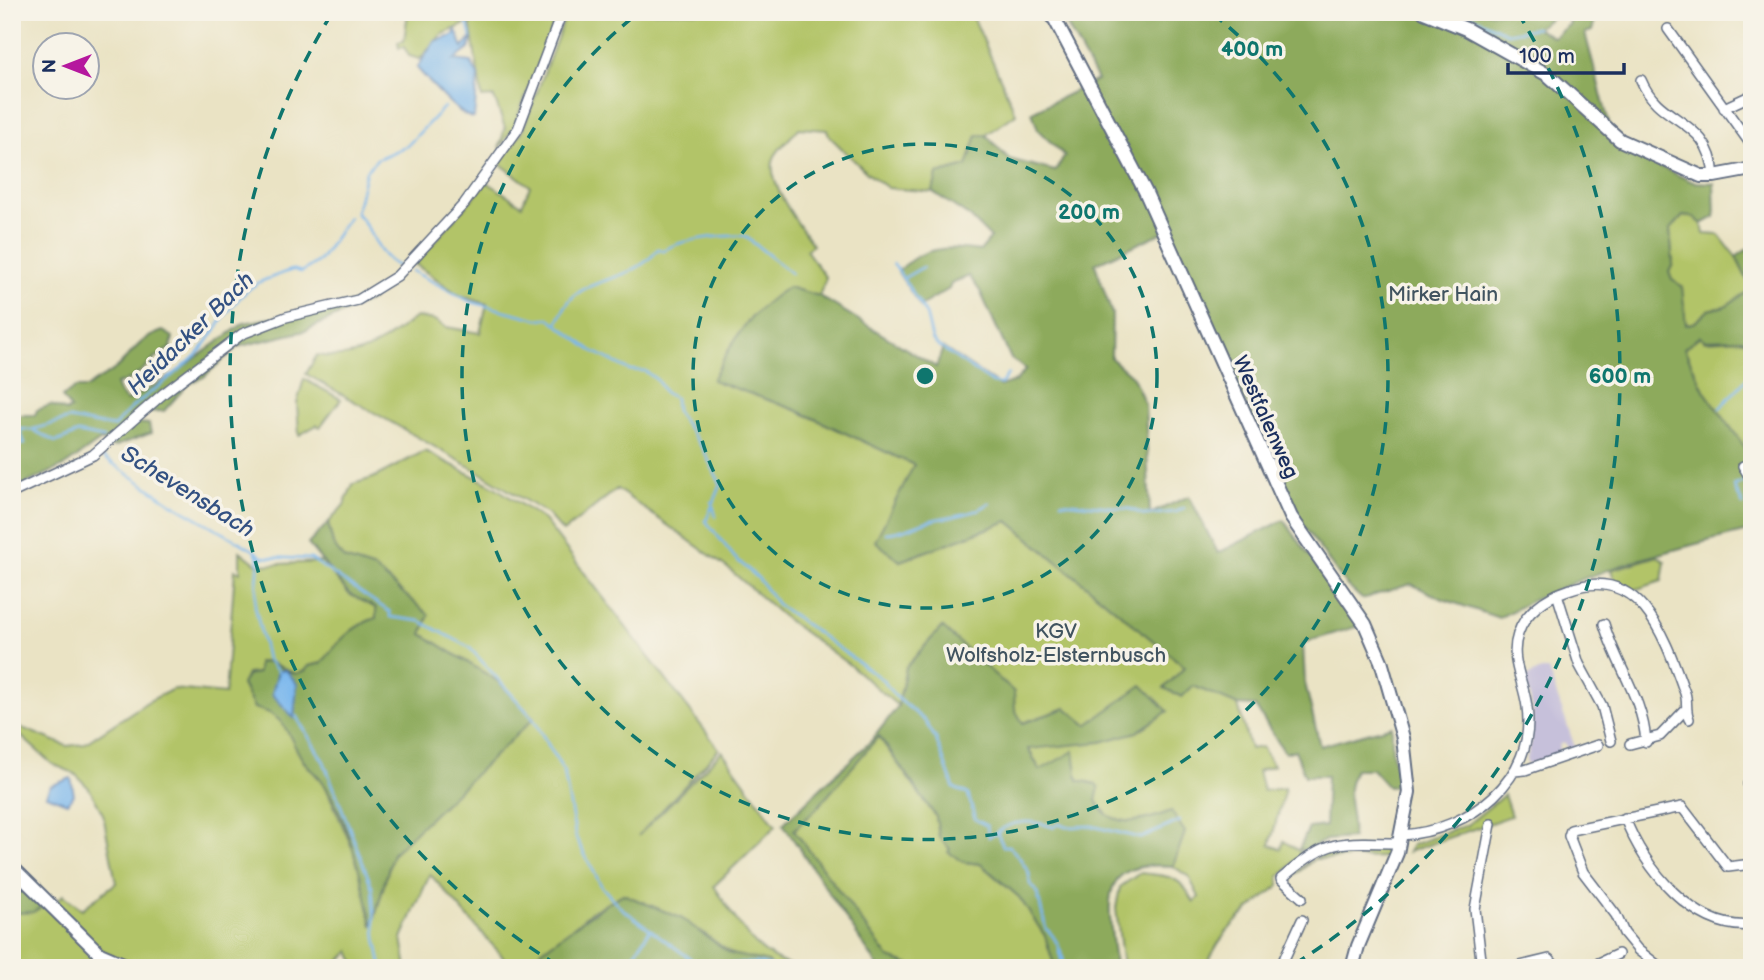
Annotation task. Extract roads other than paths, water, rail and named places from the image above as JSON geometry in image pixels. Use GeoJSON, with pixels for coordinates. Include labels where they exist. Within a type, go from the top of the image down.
{"type":"FeatureCollection","features":[{"type":"Feature","properties":{"kind":"street"},"geometry":{"type":"LineString","coordinates":[[12,493],[93,455],[183,377],[242,334],[286,317],[358,300],[397,276],[464,204],[518,129],[562,12]]}},
{"type":"Feature","properties":{"kind":"street"},"geometry":{"type":"LineString","coordinates":[[1051,15],[1068,12]]}},
{"type":"Feature","properties":{"kind":"street"},"geometry":{"type":"LineString","coordinates":[[1424,12],[1466,29],[1548,75],[1620,140],[1689,171],[1714,176],[1752,169]]}},
{"type":"Feature","properties":{"kind":"street","name":"Westfalenweg"},"geometry":{"type":"LineString","coordinates":[[1051,15],[1144,191],[1290,517],[1354,606],[1375,642],[1403,738],[1409,792],[1401,839],[1358,946],[1352,968]]}},
{"type":"Feature","properties":{"kind":"street"},"geometry":{"type":"LineString","coordinates":[[1668,29],[1752,146]]}},
{"type":"Feature","properties":{"kind":"street"},"geometry":{"type":"LineString","coordinates":[[1642,80],[1657,105],[1697,132],[1711,152],[1714,176]]}},
{"type":"Feature","properties":{"kind":"street"},"geometry":{"type":"LineString","coordinates":[[1724,108],[1752,95]]}},
{"type":"Feature","properties":{"kind":"street"},"geometry":{"type":"LineString","coordinates":[[1743,466],[1752,481]]}},
{"type":"Feature","properties":{"kind":"street"},"geometry":{"type":"LineString","coordinates":[[1302,898],[1281,879],[1317,850],[1342,843],[1401,839],[1428,833],[1465,819],[1488,802],[1514,771],[1526,741],[1527,704],[1515,664],[1517,638],[1528,617],[1557,594],[1587,585],[1608,585],[1630,593],[1639,600],[1669,654],[1686,697],[1687,715],[1646,742],[1605,743],[1525,770],[1514,771]]}},
{"type":"Feature","properties":{"kind":"street"},"geometry":{"type":"LineString","coordinates":[[1557,594],[1579,664],[1602,706],[1605,743]]}},
{"type":"Feature","properties":{"kind":"street"},"geometry":{"type":"LineString","coordinates":[[1604,624],[1610,646],[1637,697],[1646,742]]}},
{"type":"Feature","properties":{"kind":"street"},"geometry":{"type":"LineString","coordinates":[[1661,968],[1638,950],[1616,915],[1583,872],[1569,836],[1571,830],[1682,807],[1728,867],[1752,864]]}},
{"type":"Feature","properties":{"kind":"street"},"geometry":{"type":"LineString","coordinates":[[1625,818],[1637,843],[1688,907],[1726,923],[1752,925]]}},
{"type":"Feature","properties":{"kind":"street"},"geometry":{"type":"LineString","coordinates":[[1482,968],[1475,909],[1492,824]]}},
{"type":"Feature","properties":{"kind":"street"},"geometry":{"type":"LineString","coordinates":[[12,867],[90,945],[113,961],[133,968]]}},
{"type":"Feature","properties":{"kind":"street"},"geometry":{"type":"LineString","coordinates":[[1280,968],[1302,920]]}},
{"type":"Feature","properties":{"kind":"street"},"geometry":{"type":"LineString","coordinates":[[1588,968],[1618,954]]}},
{"type":"Feature","properties":{"kind":"street"},"geometry":{"type":"LineString","coordinates":[[1512,968],[1549,959],[1557,968]]}},
{"type":"Feature","properties":{"kind":"water"},"geometry":{"type":"Polygon","coordinates":[[[456,30],[463,48],[472,37],[469,49],[454,60],[471,62],[478,76],[474,118],[453,105],[417,68],[435,41],[453,36],[456,30]]]}},
{"type":"Feature","properties":{"kind":"water"},"geometry":{"type":"Polygon","coordinates":[[[286,670],[297,684],[294,718],[272,694],[278,671],[286,670]]]}},
{"type":"Feature","properties":{"kind":"water"},"geometry":{"type":"Polygon","coordinates":[[[71,778],[74,795],[67,803],[46,795],[50,786],[71,778]]]}},
{"type":"Feature","properties":{"kind":"waterway","name":"Heidacker Bach"},"geometry":{"type":"LineString","coordinates":[[470,12],[466,19],[471,37]]}},
{"type":"Feature","properties":{"kind":"waterway"},"geometry":{"type":"LineString","coordinates":[[1462,12],[1507,33],[1536,28]]}},
{"type":"Feature","properties":{"kind":"waterway"},"geometry":{"type":"LineString","coordinates":[[1592,18],[1599,12]]}},
{"type":"Feature","properties":{"kind":"waterway","name":"Heidacker Bach"},"geometry":{"type":"LineString","coordinates":[[398,266],[385,256],[356,213],[366,171],[377,159],[407,146],[444,107]]}},
{"type":"Feature","properties":{"kind":"waterway","name":"Heidacker Bach"},"geometry":{"type":"LineString","coordinates":[[12,445],[25,444],[19,429],[31,430],[69,419],[114,427],[134,406],[195,356],[249,289],[292,270],[302,272],[320,260],[349,217]]}},
{"type":"Feature","properties":{"kind":"waterway"},"geometry":{"type":"LineString","coordinates":[[557,323],[567,304],[585,288],[636,268],[658,249],[664,251],[679,243],[714,237],[745,236],[791,273]]}},
{"type":"Feature","properties":{"kind":"waterway"},"geometry":{"type":"LineString","coordinates":[[893,263],[926,314],[932,339],[937,345],[993,383],[1001,384],[1008,374]]}},
{"type":"Feature","properties":{"kind":"waterway"},"geometry":{"type":"LineString","coordinates":[[904,278],[923,267]]}},
{"type":"Feature","properties":{"kind":"waterway"},"geometry":{"type":"LineString","coordinates":[[412,271],[471,302],[538,319],[549,318],[591,350],[629,370],[645,371],[657,380],[665,393],[675,398],[676,411],[703,449],[721,485],[706,521],[735,558],[758,578],[777,604],[883,680],[894,695],[925,721],[936,739],[954,788],[968,794],[975,819],[987,826],[989,837],[997,833],[1003,846],[1009,846],[1029,873],[1030,884],[1037,892],[1046,929],[1058,946],[1065,968]]}},
{"type":"Feature","properties":{"kind":"waterway"},"geometry":{"type":"LineString","coordinates":[[1720,408],[1752,373]]}},
{"type":"Feature","properties":{"kind":"waterway","name":"Schevensbach"},"geometry":{"type":"LineString","coordinates":[[33,430],[56,442],[78,433],[103,438]]}},
{"type":"Feature","properties":{"kind":"waterway","name":"Schevensbach"},"geometry":{"type":"LineString","coordinates":[[103,457],[171,503],[255,551],[259,559],[255,606],[267,659],[278,671]]}},
{"type":"Feature","properties":{"kind":"waterway"},"geometry":{"type":"LineString","coordinates":[[1743,505],[1734,486],[1747,480]]}},
{"type":"Feature","properties":{"kind":"waterway"},"geometry":{"type":"LineString","coordinates":[[712,502],[716,517]]}},
{"type":"Feature","properties":{"kind":"waterway"},"geometry":{"type":"LineString","coordinates":[[1061,502],[1130,509],[1145,515],[1176,512],[1184,508]]}},
{"type":"Feature","properties":{"kind":"waterway"},"geometry":{"type":"LineString","coordinates":[[886,533],[969,513],[990,503]]}},
{"type":"Feature","properties":{"kind":"waterway"},"geometry":{"type":"LineString","coordinates":[[255,551],[262,557],[311,559],[390,612],[390,617],[420,621],[469,647],[532,717],[564,772],[576,838],[602,887],[621,908],[699,965],[757,963],[778,968]]}},
{"type":"Feature","properties":{"kind":"waterway","name":"Schevensbach"},"geometry":{"type":"LineString","coordinates":[[296,716],[324,762],[372,887],[376,938],[382,968]]}},
{"type":"Feature","properties":{"kind":"waterway"},"geometry":{"type":"LineString","coordinates":[[997,833],[1010,825],[1031,822],[1053,827],[1059,824],[1066,827],[1092,826],[1141,838],[1180,821]]}},
{"type":"Feature","properties":{"kind":"waterway"},"geometry":{"type":"LineString","coordinates":[[636,968],[633,957],[649,931]]}},
{"type":"Feature","properties":{"kind":"waterway"},"geometry":{"type":"LineString","coordinates":[[1059,952],[1062,962]]}},
{"type":"Feature","properties":{"kind":"park label","name":"Mirker Hain"},"geometry":{"type":"Point","coordinates":[1443,294]}},
{"type":"Feature","properties":{"kind":"park label","name":"KGV Wolfsholz-Elsternbusch"},"geometry":{"type":"Point","coordinates":[1056,643]}}]}
